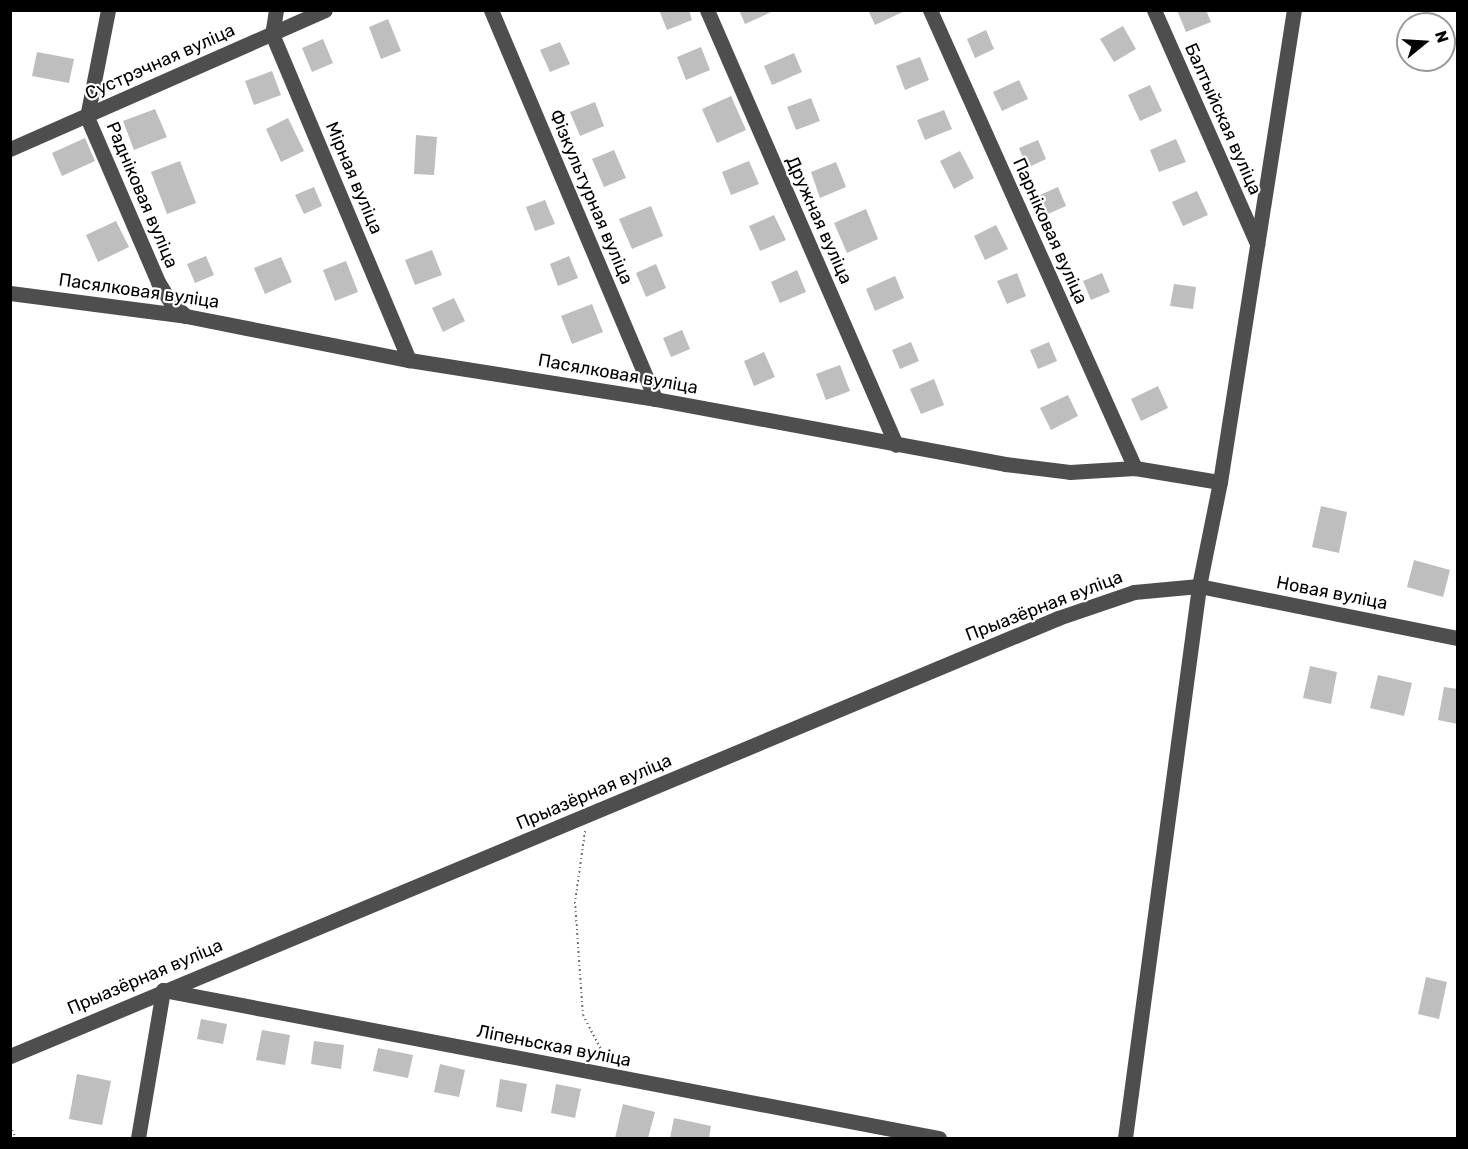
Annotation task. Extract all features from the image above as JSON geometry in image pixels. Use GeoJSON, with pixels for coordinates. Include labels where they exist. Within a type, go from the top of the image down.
{"type":"FeatureCollection","features":[{"type":"Feature","properties":{"kind":"street","name":"Радніковая вуліца"},"geometry":{"type":"LineString","coordinates":[[108,10],[87,117],[158,282],[171,303],[186,316]]}},
{"type":"Feature","properties":{"kind":"street"},"geometry":{"type":"LineString","coordinates":[[272,34],[276,10]]}},
{"type":"Feature","properties":{"kind":"street","name":"Сустрэчная вуліца"},"geometry":{"type":"LineString","coordinates":[[10,149],[326,10]]}},
{"type":"Feature","properties":{"kind":"street","name":"Фізкультурная вуліца"},"geometry":{"type":"LineString","coordinates":[[491,10],[655,399]]}},
{"type":"Feature","properties":{"kind":"street","name":"Дружная вуліца"},"geometry":{"type":"LineString","coordinates":[[707,10],[896,445]]}},
{"type":"Feature","properties":{"kind":"street","name":"Парніковая вуліца"},"geometry":{"type":"LineString","coordinates":[[930,10],[1135,468]]}},
{"type":"Feature","properties":{"kind":"street","name":"Балтыйская вуліца"},"geometry":{"type":"LineString","coordinates":[[1154,10],[1257,244]]}},
{"type":"Feature","properties":{"kind":"street"},"geometry":{"type":"LineString","coordinates":[[1125,1138],[1198,586],[1220,482],[1294,10]]}},
{"type":"Feature","properties":{"kind":"street","name":"Мірная вуліца"},"geometry":{"type":"LineString","coordinates":[[272,34],[409,360]]}},
{"type":"Feature","properties":{"kind":"street","name":"Пасялковая вуліца"},"geometry":{"type":"LineString","coordinates":[[10,293],[186,316],[409,360],[655,399],[896,445],[1070,472],[1135,468],[1220,482]]}},
{"type":"Feature","properties":{"kind":"street","name":"Новая вуліца"},"geometry":{"type":"LineString","coordinates":[[1198,586],[1458,638]]}},
{"type":"Feature","properties":{"kind":"street","name":"Прыазёрная вуліца"},"geometry":{"type":"LineString","coordinates":[[10,1056],[163,990],[1058,618],[1134,592],[1198,586]]}},
{"type":"Feature","properties":{"kind":"street"},"geometry":{"type":"LineString","coordinates":[[138,1138],[163,990]]}},
{"type":"Feature","properties":{"kind":"street","name":"Ліпеньская вуліца"},"geometry":{"type":"LineString","coordinates":[[163,990],[939,1138]]}},
{"type":"Feature","properties":{"kind":"path"},"geometry":{"type":"LineString","coordinates":[[586,816],[575,902],[583,1015],[616,1078]]}},
{"type":"Feature","properties":{"kind":"path"},"geometry":{"type":"LineString","coordinates":[[10,1126],[16,1138]]}},
{"type":"Feature","properties":{"kind":"building"},"geometry":{"type":"Polygon","coordinates":[[[659,10],[689,10],[692,20],[667,30],[659,10]]]}},
{"type":"Feature","properties":{"kind":"building"},"geometry":{"type":"Polygon","coordinates":[[[739,10],[776,10],[745,24],[739,10]]]}},
{"type":"Feature","properties":{"kind":"building"},"geometry":{"type":"Polygon","coordinates":[[[868,10],[907,10],[875,25],[868,10]]]}},
{"type":"Feature","properties":{"kind":"building"},"geometry":{"type":"Polygon","coordinates":[[[1177,10],[1206,10],[1211,22],[1186,32],[1177,10]]]}},
{"type":"Feature","properties":{"kind":"building"},"geometry":{"type":"Polygon","coordinates":[[[388,19],[401,51],[381,59],[369,27],[388,19]]]}},
{"type":"Feature","properties":{"kind":"building"},"geometry":{"type":"Polygon","coordinates":[[[1123,26],[1136,49],[1114,62],[1100,39],[1123,26]]]}},
{"type":"Feature","properties":{"kind":"building"},"geometry":{"type":"Polygon","coordinates":[[[986,30],[994,49],[975,58],[967,39],[986,30]]]}},
{"type":"Feature","properties":{"kind":"building"},"geometry":{"type":"Polygon","coordinates":[[[323,39],[333,63],[312,72],[302,48],[323,39]]]}},
{"type":"Feature","properties":{"kind":"building"},"geometry":{"type":"Polygon","coordinates":[[[560,42],[570,64],[550,72],[540,50],[560,42]]]}},
{"type":"Feature","properties":{"kind":"building"},"geometry":{"type":"Polygon","coordinates":[[[701,47],[710,70],[686,80],[677,57],[701,47]]]}},
{"type":"Feature","properties":{"kind":"building"},"geometry":{"type":"Polygon","coordinates":[[[37,52],[74,59],[69,83],[32,76],[37,52]]]}},
{"type":"Feature","properties":{"kind":"building"},"geometry":{"type":"Polygon","coordinates":[[[794,53],[802,72],[772,85],[764,66],[794,53]]]}},
{"type":"Feature","properties":{"kind":"building"},"geometry":{"type":"Polygon","coordinates":[[[920,57],[929,80],[905,90],[896,66],[920,57]]]}},
{"type":"Feature","properties":{"kind":"building"},"geometry":{"type":"Polygon","coordinates":[[[272,71],[281,95],[254,105],[245,81],[272,71]]]}},
{"type":"Feature","properties":{"kind":"building"},"geometry":{"type":"Polygon","coordinates":[[[1019,80],[1028,99],[1002,111],[993,92],[1019,80]]]}},
{"type":"Feature","properties":{"kind":"building"},"geometry":{"type":"Polygon","coordinates":[[[1150,85],[1162,111],[1140,121],[1128,95],[1150,85]]]}},
{"type":"Feature","properties":{"kind":"building"},"geometry":{"type":"Polygon","coordinates":[[[731,96],[746,130],[717,143],[702,109],[731,96]]]}},
{"type":"Feature","properties":{"kind":"building"},"geometry":{"type":"Polygon","coordinates":[[[811,98],[820,121],[796,130],[787,107],[811,98]]]}},
{"type":"Feature","properties":{"kind":"building"},"geometry":{"type":"Polygon","coordinates":[[[595,102],[604,126],[580,136],[570,112],[595,102]]]}},
{"type":"Feature","properties":{"kind":"building"},"geometry":{"type":"Polygon","coordinates":[[[155,109],[167,137],[134,150],[123,121],[155,109]]]}},
{"type":"Feature","properties":{"kind":"building"},"geometry":{"type":"Polygon","coordinates":[[[944,110],[952,129],[925,140],[917,120],[944,110]]]}},
{"type":"Feature","properties":{"kind":"building"},"geometry":{"type":"Polygon","coordinates":[[[288,118],[304,151],[281,162],[266,129],[288,118]]]}},
{"type":"Feature","properties":{"kind":"building"},"geometry":{"type":"Polygon","coordinates":[[[416,135],[437,137],[434,175],[414,174],[416,135]]]}},
{"type":"Feature","properties":{"kind":"building"},"geometry":{"type":"Polygon","coordinates":[[[85,138],[95,161],[62,176],[52,153],[85,138]]]}},
{"type":"Feature","properties":{"kind":"building"},"geometry":{"type":"Polygon","coordinates":[[[1176,139],[1186,162],[1159,172],[1150,150],[1176,139]]]}},
{"type":"Feature","properties":{"kind":"building"},"geometry":{"type":"Polygon","coordinates":[[[1038,140],[1046,159],[1027,168],[1019,148],[1038,140]]]}},
{"type":"Feature","properties":{"kind":"building"},"geometry":{"type":"Polygon","coordinates":[[[614,150],[626,178],[604,187],[592,159],[614,150]]]}},
{"type":"Feature","properties":{"kind":"building"},"geometry":{"type":"Polygon","coordinates":[[[960,151],[974,178],[954,189],[940,161],[960,151]]]}},
{"type":"Feature","properties":{"kind":"building"},"geometry":{"type":"Polygon","coordinates":[[[180,161],[196,203],[167,214],[151,172],[180,161]]]}},
{"type":"Feature","properties":{"kind":"building"},"geometry":{"type":"Polygon","coordinates":[[[749,161],[759,184],[731,195],[722,172],[749,161]]]}},
{"type":"Feature","properties":{"kind":"building"},"geometry":{"type":"Polygon","coordinates":[[[836,162],[846,187],[820,198],[811,172],[836,162]]]}},
{"type":"Feature","properties":{"kind":"building"},"geometry":{"type":"Polygon","coordinates":[[[314,187],[322,206],[304,214],[295,195],[314,187]]]}},
{"type":"Feature","properties":{"kind":"building"},"geometry":{"type":"Polygon","coordinates":[[[1058,187],[1066,206],[1048,214],[1040,195],[1058,187]]]}},
{"type":"Feature","properties":{"kind":"building"},"geometry":{"type":"Polygon","coordinates":[[[1197,191],[1208,215],[1183,226],[1172,202],[1197,191]]]}},
{"type":"Feature","properties":{"kind":"building"},"geometry":{"type":"Polygon","coordinates":[[[545,200],[555,224],[535,231],[526,207],[545,200]]]}},
{"type":"Feature","properties":{"kind":"building"},"geometry":{"type":"Polygon","coordinates":[[[651,206],[663,236],[632,249],[619,219],[651,206]]]}},
{"type":"Feature","properties":{"kind":"building"},"geometry":{"type":"Polygon","coordinates":[[[866,209],[878,239],[847,253],[834,223],[866,209]]]}},
{"type":"Feature","properties":{"kind":"building"},"geometry":{"type":"Polygon","coordinates":[[[774,215],[786,240],[760,251],[749,226],[774,215]]]}},
{"type":"Feature","properties":{"kind":"building"},"geometry":{"type":"Polygon","coordinates":[[[116,221],[129,247],[98,262],[86,235],[116,221]]]}},
{"type":"Feature","properties":{"kind":"building"},"geometry":{"type":"Polygon","coordinates":[[[996,225],[1008,249],[985,260],[974,236],[996,225]]]}},
{"type":"Feature","properties":{"kind":"building"},"geometry":{"type":"Polygon","coordinates":[[[432,250],[442,275],[415,285],[405,260],[432,250]]]}},
{"type":"Feature","properties":{"kind":"building"},"geometry":{"type":"Polygon","coordinates":[[[206,256],[214,275],[195,283],[187,264],[206,256]]]}},
{"type":"Feature","properties":{"kind":"building"},"geometry":{"type":"Polygon","coordinates":[[[569,256],[578,278],[558,286],[550,264],[569,256]]]}},
{"type":"Feature","properties":{"kind":"building"},"geometry":{"type":"Polygon","coordinates":[[[281,257],[292,282],[265,294],[254,268],[281,257]]]}},
{"type":"Feature","properties":{"kind":"building"},"geometry":{"type":"Polygon","coordinates":[[[346,261],[358,292],[335,301],[323,270],[346,261]]]}},
{"type":"Feature","properties":{"kind":"building"},"geometry":{"type":"Polygon","coordinates":[[[656,264],[666,288],[646,297],[636,273],[656,264]]]}},
{"type":"Feature","properties":{"kind":"building"},"geometry":{"type":"Polygon","coordinates":[[[797,270],[806,292],[780,303],[771,282],[797,270]]]}},
{"type":"Feature","properties":{"kind":"building"},"geometry":{"type":"Polygon","coordinates":[[[1017,273],[1026,296],[1007,304],[997,281],[1017,273]]]}},
{"type":"Feature","properties":{"kind":"building"},"geometry":{"type":"Polygon","coordinates":[[[1102,273],[1110,292],[1091,300],[1083,281],[1102,273]]]}},
{"type":"Feature","properties":{"kind":"building"},"geometry":{"type":"Polygon","coordinates":[[[895,276],[904,298],[875,311],[866,289],[895,276]]]}},
{"type":"Feature","properties":{"kind":"building"},"geometry":{"type":"Polygon","coordinates":[[[1174,284],[1196,287],[1193,309],[1170,306],[1174,284]]]}},
{"type":"Feature","properties":{"kind":"building"},"geometry":{"type":"Polygon","coordinates":[[[454,298],[465,321],[443,332],[432,308],[454,298]]]}},
{"type":"Feature","properties":{"kind":"building"},"geometry":{"type":"Polygon","coordinates":[[[592,304],[603,332],[572,344],[561,316],[592,304]]]}},
{"type":"Feature","properties":{"kind":"building"},"geometry":{"type":"Polygon","coordinates":[[[682,330],[690,349],[671,357],[663,338],[682,330]]]}},
{"type":"Feature","properties":{"kind":"building"},"geometry":{"type":"Polygon","coordinates":[[[911,342],[919,361],[900,369],[892,350],[911,342]]]}},
{"type":"Feature","properties":{"kind":"building"},"geometry":{"type":"Polygon","coordinates":[[[1049,342],[1057,361],[1038,369],[1030,350],[1049,342]]]}},
{"type":"Feature","properties":{"kind":"building"},"geometry":{"type":"Polygon","coordinates":[[[764,352],[775,377],[754,386],[744,361],[764,352]]]}},
{"type":"Feature","properties":{"kind":"building"},"geometry":{"type":"Polygon","coordinates":[[[840,365],[850,391],[826,400],[816,374],[840,365]]]}},
{"type":"Feature","properties":{"kind":"building"},"geometry":{"type":"Polygon","coordinates":[[[934,379],[944,405],[921,414],[910,389],[934,379]]]}},
{"type":"Feature","properties":{"kind":"building"},"geometry":{"type":"Polygon","coordinates":[[[1158,386],[1168,408],[1141,421],[1131,399],[1158,386]]]}},
{"type":"Feature","properties":{"kind":"building"},"geometry":{"type":"Polygon","coordinates":[[[1068,395],[1078,416],[1051,430],[1040,408],[1068,395]]]}},
{"type":"Feature","properties":{"kind":"building"},"geometry":{"type":"Polygon","coordinates":[[[1321,506],[1347,512],[1339,553],[1312,547],[1321,506]]]}},
{"type":"Feature","properties":{"kind":"building"},"geometry":{"type":"Polygon","coordinates":[[[1414,560],[1450,570],[1443,597],[1407,587],[1414,560]]]}},
{"type":"Feature","properties":{"kind":"building"},"geometry":{"type":"Polygon","coordinates":[[[1310,666],[1337,672],[1331,704],[1303,698],[1310,666]]]}},
{"type":"Feature","properties":{"kind":"building"},"geometry":{"type":"Polygon","coordinates":[[[1378,675],[1412,683],[1404,716],[1370,708],[1378,675]]]}},
{"type":"Feature","properties":{"kind":"building"},"geometry":{"type":"Polygon","coordinates":[[[1444,687],[1458,689],[1458,724],[1438,720],[1444,687]]]}},
{"type":"Feature","properties":{"kind":"building"},"geometry":{"type":"Polygon","coordinates":[[[1426,977],[1447,982],[1439,1019],[1418,1014],[1426,977]]]}},
{"type":"Feature","properties":{"kind":"building"},"geometry":{"type":"Polygon","coordinates":[[[201,1019],[227,1024],[223,1044],[197,1039],[201,1019]]]}},
{"type":"Feature","properties":{"kind":"building"},"geometry":{"type":"Polygon","coordinates":[[[262,1030],[290,1035],[285,1065],[256,1060],[262,1030]]]}},
{"type":"Feature","properties":{"kind":"building"},"geometry":{"type":"Polygon","coordinates":[[[314,1041],[344,1045],[341,1069],[311,1064],[314,1041]]]}},
{"type":"Feature","properties":{"kind":"building"},"geometry":{"type":"Polygon","coordinates":[[[378,1048],[413,1055],[408,1078],[373,1071],[378,1048]]]}},
{"type":"Feature","properties":{"kind":"building"},"geometry":{"type":"Polygon","coordinates":[[[440,1064],[465,1070],[459,1097],[434,1092],[440,1064]]]}},
{"type":"Feature","properties":{"kind":"building"},"geometry":{"type":"Polygon","coordinates":[[[77,1074],[111,1081],[102,1125],[69,1119],[77,1074]]]}},
{"type":"Feature","properties":{"kind":"building"},"geometry":{"type":"Polygon","coordinates":[[[500,1079],[527,1084],[522,1112],[496,1107],[500,1079]]]}},
{"type":"Feature","properties":{"kind":"building"},"geometry":{"type":"Polygon","coordinates":[[[556,1084],[581,1089],[575,1118],[551,1113],[556,1084]]]}},
{"type":"Feature","properties":{"kind":"building"},"geometry":{"type":"Polygon","coordinates":[[[623,1104],[655,1112],[648,1138],[615,1138],[623,1104]]]}},
{"type":"Feature","properties":{"kind":"building"},"geometry":{"type":"Polygon","coordinates":[[[674,1118],[711,1126],[709,1138],[670,1138],[674,1118]]]}}]}
